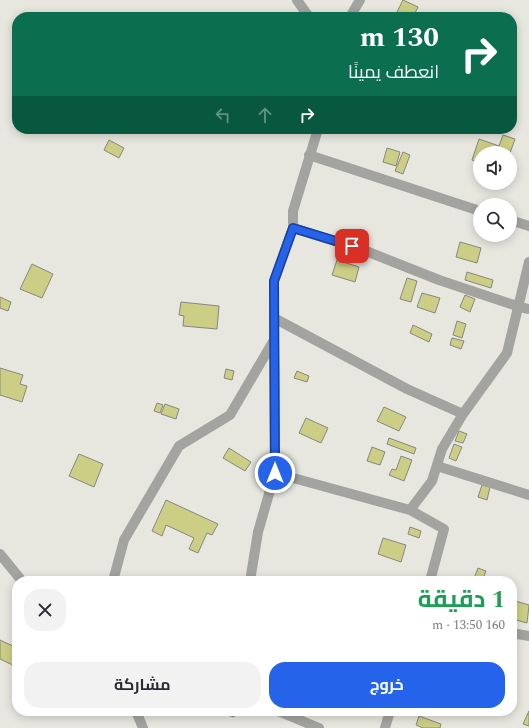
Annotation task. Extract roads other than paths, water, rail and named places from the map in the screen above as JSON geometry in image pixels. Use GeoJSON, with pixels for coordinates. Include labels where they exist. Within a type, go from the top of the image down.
{"type":"FeatureCollection","features":[{"type":"Feature","properties":{"kind":"street"},"geometry":{"type":"LineString","coordinates":[[297,0],[305,12]]}},
{"type":"Feature","properties":{"kind":"street"},"geometry":{"type":"LineString","coordinates":[[353,12],[360,0]]}},
{"type":"Feature","properties":{"kind":"street"},"geometry":{"type":"LineString","coordinates":[[251,576],[258,532],[275,473],[274,281],[293,228],[293,212],[316,134]]}},
{"type":"Feature","properties":{"kind":"street"},"geometry":{"type":"LineString","coordinates":[[309,155],[473,209]]}},
{"type":"Feature","properties":{"kind":"street"},"geometry":{"type":"LineString","coordinates":[[517,222],[529,226]]}},
{"type":"Feature","properties":{"kind":"street"},"geometry":{"type":"LineString","coordinates":[[293,228],[366,251],[439,280],[524,308]]}},
{"type":"Feature","properties":{"kind":"street"},"geometry":{"type":"LineString","coordinates":[[410,510],[432,481],[442,449],[463,414],[508,353],[524,308],[529,262]]}},
{"type":"Feature","properties":{"kind":"street"},"geometry":{"type":"LineString","coordinates":[[274,318],[407,390],[463,414]]}},
{"type":"Feature","properties":{"kind":"street"},"geometry":{"type":"LineString","coordinates":[[115,576],[124,540],[178,446],[230,415],[274,340]]}},
{"type":"Feature","properties":{"kind":"street"},"geometry":{"type":"LineString","coordinates":[[437,466],[529,495]]}},
{"type":"Feature","properties":{"kind":"street"},"geometry":{"type":"LineString","coordinates":[[275,473],[410,510],[444,529],[431,576]]}},
{"type":"Feature","properties":{"kind":"street"},"geometry":{"type":"LineString","coordinates":[[0,554],[18,576]]}},
{"type":"Feature","properties":{"kind":"street"},"geometry":{"type":"LineString","coordinates":[[517,634],[529,636]]}},
{"type":"Feature","properties":{"kind":"street"},"geometry":{"type":"LineString","coordinates":[[138,716],[143,728]]}},
{"type":"Feature","properties":{"kind":"street"},"geometry":{"type":"LineString","coordinates":[[290,716],[319,728]]}},
{"type":"Feature","properties":{"kind":"street"},"geometry":{"type":"LineString","coordinates":[[385,728],[389,716]]}}]}
